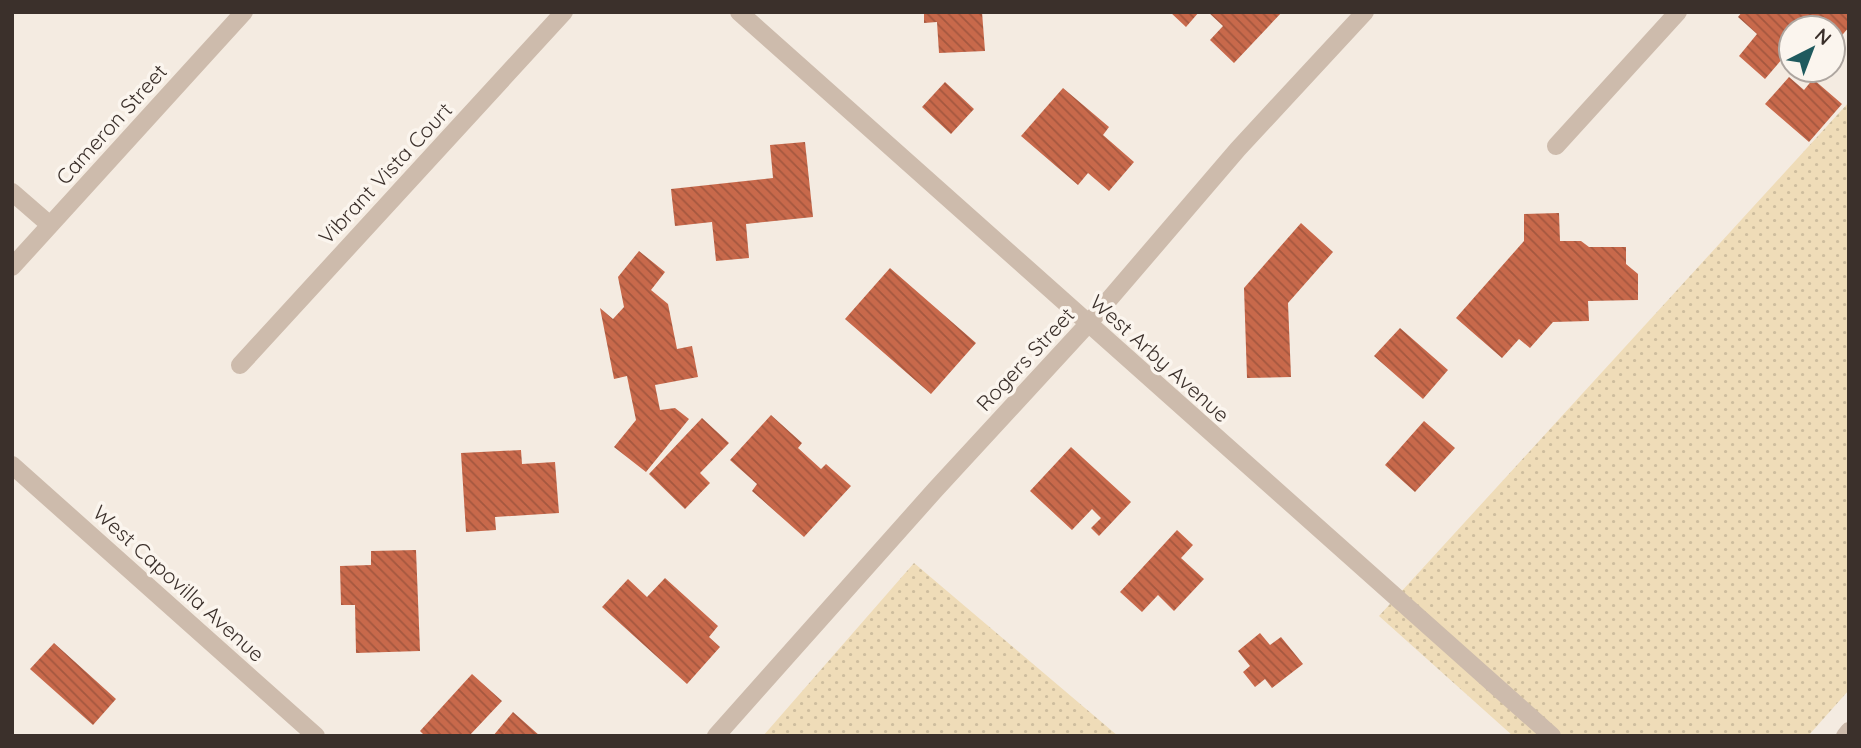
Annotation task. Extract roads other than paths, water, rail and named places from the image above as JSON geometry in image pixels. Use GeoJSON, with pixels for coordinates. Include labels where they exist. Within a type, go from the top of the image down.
{"type":"FeatureCollection","features":[{"type":"Feature","properties":{"kind":"street","name":"Cameron Street"},"geometry":{"type":"LineString","coordinates":[[12,267],[244,12]]}},
{"type":"Feature","properties":{"kind":"street","name":"Vibrant Vista Court"},"geometry":{"type":"LineString","coordinates":[[240,365],[564,12]]}},
{"type":"Feature","properties":{"kind":"street","name":"West Arby Avenue"},"geometry":{"type":"LineString","coordinates":[[739,12],[1552,736]]}},
{"type":"Feature","properties":{"kind":"street","name":"Rogers Street"},"geometry":{"type":"LineString","coordinates":[[716,736],[935,490],[1088,324],[1238,149],[1365,12]]}},
{"type":"Feature","properties":{"kind":"street"},"geometry":{"type":"LineString","coordinates":[[1556,146],[1678,12]]}},
{"type":"Feature","properties":{"kind":"street"},"geometry":{"type":"LineString","coordinates":[[12,192],[50,225]]}},
{"type":"Feature","properties":{"kind":"street","name":"West Capovilla Avenue"},"geometry":{"type":"LineString","coordinates":[[12,465],[316,736]]}},
{"type":"Feature","properties":{"kind":"street"},"geometry":{"type":"LineString","coordinates":[[1845,736],[1849,731]]}}]}
